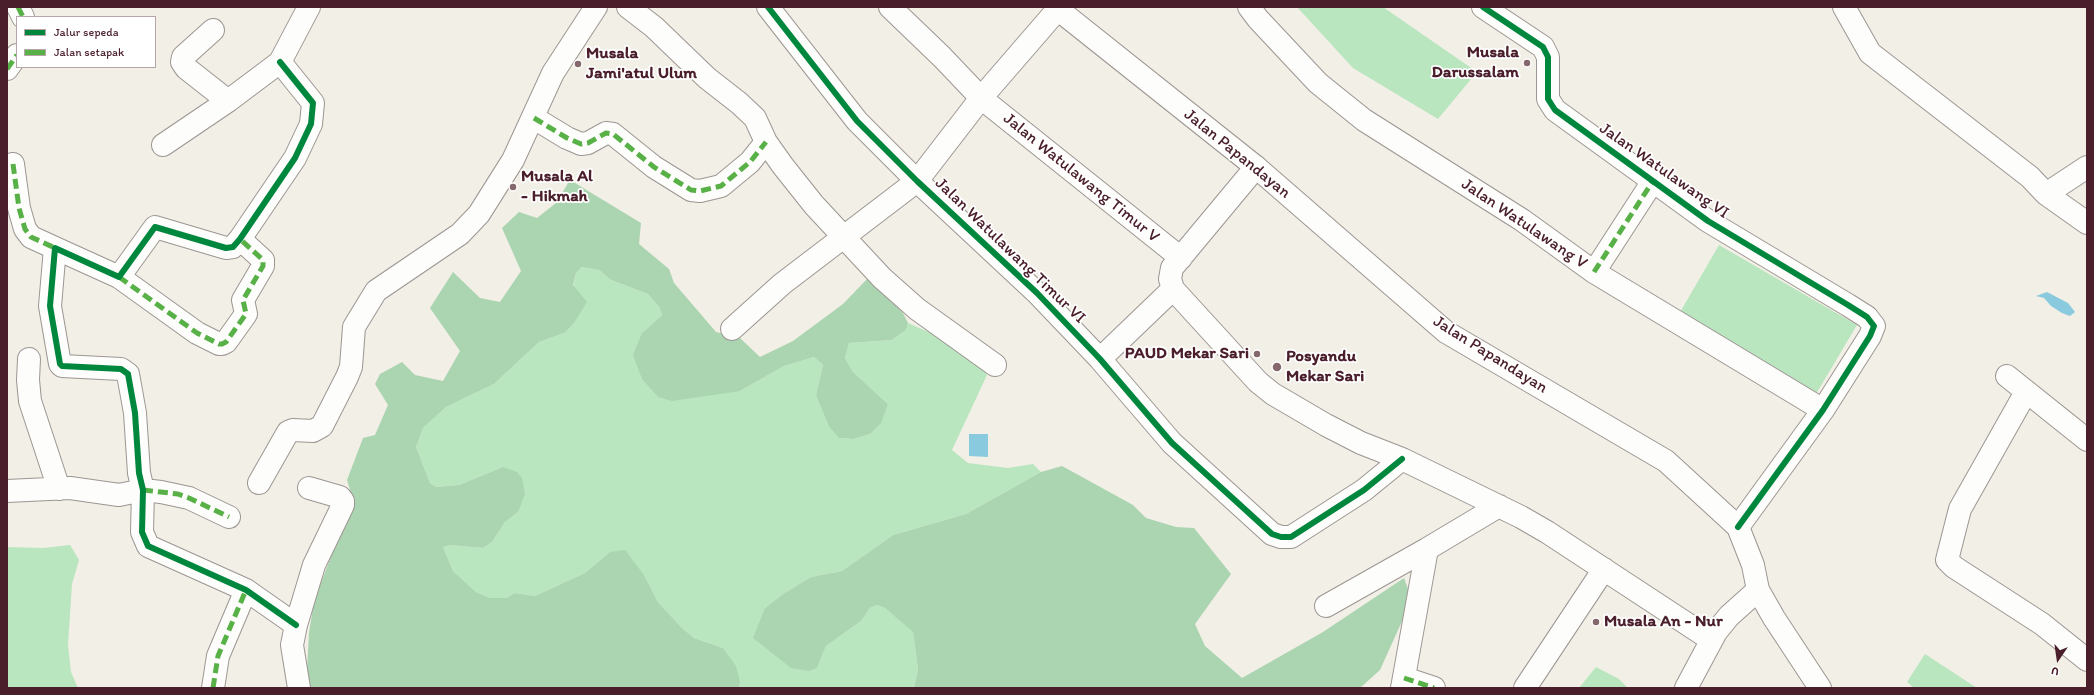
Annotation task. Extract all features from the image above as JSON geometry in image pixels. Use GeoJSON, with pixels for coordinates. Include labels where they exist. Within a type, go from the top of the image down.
{"type":"FeatureCollection","features":[{"type":"Feature","properties":{"kind":"street"},"geometry":{"type":"LineString","coordinates":[[18,7],[22,16]]}},
{"type":"Feature","properties":{"kind":"street"},"geometry":{"type":"LineString","coordinates":[[163,145],[228,101],[280,62],[309,7]]}},
{"type":"Feature","properties":{"kind":"street"},"geometry":{"type":"LineString","coordinates":[[259,484],[288,432],[294,430],[313,431],[322,426],[347,378],[351,367],[354,327],[376,291],[470,225],[490,198],[513,160],[534,118],[553,74],[596,7]]}},
{"type":"Feature","properties":{"kind":"street"},"geometry":{"type":"LineString","coordinates":[[628,7],[654,27],[707,78],[755,118],[766,142],[783,166],[814,205],[882,278],[916,309],[994,365]]}},
{"type":"Feature","properties":{"kind":"street","name":"Jalan Watulawang Timur VI"},"geometry":{"type":"LineString","coordinates":[[768,7],[856,121],[917,181],[1037,293],[1100,359],[1153,422],[1190,461],[1272,534],[1281,537],[1291,537],[1364,490],[1402,459]]}},
{"type":"Feature","properties":{"kind":"street","name":"Jalan Watulawang Timur V"},"geometry":{"type":"LineString","coordinates":[[890,7],[942,57],[981,98],[1181,258]]}},
{"type":"Feature","properties":{"kind":"street","name":"Jalan Watulawang V"},"geometry":{"type":"LineString","coordinates":[[1249,7],[1258,19],[1318,83],[1364,120],[1522,220],[1594,272],[1823,410]]}},
{"type":"Feature","properties":{"kind":"street","name":"Jalan Watulawang VI"},"geometry":{"type":"LineString","coordinates":[[1483,7],[1543,47],[1548,57],[1548,99],[1555,110],[1708,221],[1867,317],[1874,326],[1870,336],[1823,410]]}},
{"type":"Feature","properties":{"kind":"street"},"geometry":{"type":"LineString","coordinates":[[1844,7],[1870,53],[2030,177],[2046,194],[2087,223]]}},
{"type":"Feature","properties":{"kind":"street"},"geometry":{"type":"LineString","coordinates":[[732,329],[782,284],[917,181],[981,98],[1056,8]]}},
{"type":"Feature","properties":{"kind":"street","name":"Jalan Papandayan"},"geometry":{"type":"LineString","coordinates":[[1056,8],[1256,167],[1446,332],[1666,461],[1738,527],[1754,565],[1758,590],[1774,618],[1820,688]]}},
{"type":"Feature","properties":{"kind":"street"},"geometry":{"type":"LineString","coordinates":[[213,30],[183,57],[182,62],[186,68],[228,101]]}},
{"type":"Feature","properties":{"kind":"street"},"geometry":{"type":"LineString","coordinates":[[7,69],[16,56]]}},
{"type":"Feature","properties":{"kind":"street"},"geometry":{"type":"LineString","coordinates":[[118,277],[155,228],[226,248],[233,247],[240,239],[295,158],[311,124],[313,103],[280,62]]}},
{"type":"Feature","properties":{"kind":"street"},"geometry":{"type":"LineString","coordinates":[[534,118],[567,138],[582,144],[588,143],[606,133],[613,134],[654,167],[691,190],[700,191],[721,186],[750,162],[766,142]]}},
{"type":"Feature","properties":{"kind":"street"},"geometry":{"type":"LineString","coordinates":[[13,164],[18,208],[25,229],[31,237],[118,277],[197,333],[219,344],[226,342],[246,314],[243,300],[264,266],[263,260],[240,239]]}},
{"type":"Feature","properties":{"kind":"street"},"geometry":{"type":"LineString","coordinates":[[1256,167],[1172,268],[1170,279],[1173,289],[1258,382],[1273,394],[1340,432],[1402,459],[1499,506],[1547,532],[1710,639]]}},
{"type":"Feature","properties":{"kind":"street"},"geometry":{"type":"LineString","coordinates":[[2046,194],[2087,167]]}},
{"type":"Feature","properties":{"kind":"street"},"geometry":{"type":"LineString","coordinates":[[1594,272],[1653,181]]}},
{"type":"Feature","properties":{"kind":"street"},"geometry":{"type":"LineString","coordinates":[[55,248],[50,306],[58,362],[62,366],[121,368],[126,372],[135,413],[139,473],[143,490],[142,532],[148,546],[246,590],[296,625]]}},
{"type":"Feature","properties":{"kind":"street"},"geometry":{"type":"LineString","coordinates":[[1100,359],[1173,289]]}},
{"type":"Feature","properties":{"kind":"street"},"geometry":{"type":"LineString","coordinates":[[29,359],[28,380],[30,401],[59,489]]}},
{"type":"Feature","properties":{"kind":"street"},"geometry":{"type":"LineString","coordinates":[[2007,376],[2087,440]]}},
{"type":"Feature","properties":{"kind":"street"},"geometry":{"type":"LineString","coordinates":[[2026,392],[1960,509],[1947,557],[1948,562],[2042,624],[2087,660]]}},
{"type":"Feature","properties":{"kind":"street"},"geometry":{"type":"LineString","coordinates":[[1738,527],[1823,410]]}},
{"type":"Feature","properties":{"kind":"street"},"geometry":{"type":"LineString","coordinates":[[7,491],[70,488],[119,495],[143,490],[184,496],[200,502],[229,517]]}},
{"type":"Feature","properties":{"kind":"street"},"geometry":{"type":"LineString","coordinates":[[299,688],[292,645],[296,625],[314,564],[343,505],[343,501],[340,497],[309,488]]}},
{"type":"Feature","properties":{"kind":"street"},"geometry":{"type":"LineString","coordinates":[[1326,606],[1499,506]]}},
{"type":"Feature","properties":{"kind":"street"},"geometry":{"type":"LineString","coordinates":[[1427,549],[1403,683],[1434,688]]}},
{"type":"Feature","properties":{"kind":"street"},"geometry":{"type":"LineString","coordinates":[[1525,688],[1604,569]]}},
{"type":"Feature","properties":{"kind":"street"},"geometry":{"type":"LineString","coordinates":[[212,688],[218,656],[246,590]]}},
{"type":"Feature","properties":{"kind":"street"},"geometry":{"type":"LineString","coordinates":[[1686,688],[1710,639],[1729,616],[1758,590]]}},
{"type":"Feature","properties":{"kind":"green space"},"geometry":{"type":"Polygon","coordinates":[[[1297,7],[1383,7],[1477,72],[1438,119],[1353,68],[1297,7]]]}},
{"type":"Feature","properties":{"kind":"green space"},"geometry":{"type":"Polygon","coordinates":[[[570,180],[641,223],[639,244],[669,269],[674,283],[716,332],[740,338],[760,357],[793,341],[843,304],[869,277],[903,313],[908,323],[906,330],[892,340],[849,343],[845,358],[853,372],[888,404],[881,423],[870,434],[854,439],[839,438],[829,426],[816,395],[823,365],[814,357],[784,366],[740,391],[672,401],[658,397],[642,379],[633,355],[642,333],[662,315],[659,307],[648,294],[611,280],[599,270],[582,267],[576,273],[573,285],[587,302],[574,323],[564,333],[539,342],[494,384],[446,407],[423,428],[416,447],[430,483],[436,487],[459,485],[503,467],[517,472],[522,478],[525,494],[518,512],[505,522],[492,542],[483,548],[450,545],[443,547],[453,571],[476,592],[490,598],[507,598],[514,593],[535,596],[585,573],[610,552],[625,550],[644,575],[658,602],[682,628],[694,638],[723,648],[736,666],[740,682],[739,688],[306,688],[309,633],[314,601],[353,499],[347,480],[363,438],[375,435],[388,405],[375,384],[380,374],[402,362],[415,375],[443,381],[460,351],[430,308],[453,272],[480,298],[500,302],[521,271],[502,228],[519,212],[537,218],[556,203],[570,180]]]}},
{"type":"Feature","properties":{"kind":"green space"},"geometry":{"type":"Polygon","coordinates":[[[1719,245],[1857,325],[1816,394],[1679,314],[1719,245]]]}},
{"type":"Feature","properties":{"kind":"green space"},"geometry":{"type":"Polygon","coordinates":[[[582,267],[599,270],[611,280],[648,294],[659,307],[662,315],[642,333],[740,391],[784,366],[814,357],[823,365],[816,395],[839,438],[854,439],[870,434],[888,404],[853,372],[845,358],[849,343],[892,340],[906,330],[908,323],[947,340],[982,368],[987,375],[952,450],[968,463],[1008,468],[1033,464],[1041,472],[966,514],[893,535],[842,571],[811,577],[783,594],[765,608],[817,668],[826,646],[861,621],[870,608],[877,605],[885,608],[913,631],[918,669],[914,688],[739,688],[740,682],[723,648],[694,638],[682,628],[658,602],[644,575],[610,552],[585,573],[535,596],[514,593],[507,598],[490,598],[476,592],[453,571],[443,547],[450,545],[483,548],[492,542],[505,522],[518,512],[503,467],[459,485],[436,487],[430,483],[416,447],[423,428],[446,407],[494,384],[539,342],[564,333],[576,273],[582,267]]]}},
{"type":"Feature","properties":{"kind":"green space"},"geometry":{"type":"Polygon","coordinates":[[[1062,466],[1133,505],[1146,518],[1176,527],[1194,528],[1231,574],[1195,624],[1205,646],[1242,678],[1323,632],[1404,578],[1408,589],[1403,619],[1380,670],[1360,688],[914,688],[918,669],[913,632],[885,608],[877,605],[870,608],[861,621],[826,646],[817,668],[809,671],[791,668],[753,638],[765,608],[783,594],[811,577],[842,571],[893,535],[966,514],[1041,472],[1062,466]]]}},
{"type":"Feature","properties":{"kind":"green space"},"geometry":{"type":"Polygon","coordinates":[[[70,545],[79,560],[72,584],[68,645],[71,672],[78,688],[7,688],[7,547],[43,548],[70,545]]]}},
{"type":"Feature","properties":{"kind":"green space"},"geometry":{"type":"Polygon","coordinates":[[[1925,654],[1977,688],[1914,688],[1907,682],[1925,654]]]}},
{"type":"Feature","properties":{"kind":"green space"},"geometry":{"type":"Polygon","coordinates":[[[1596,667],[1619,679],[1628,688],[1579,688],[1596,667]]]}},
{"type":"Feature","properties":{"kind":"water"},"geometry":{"type":"Polygon","coordinates":[[[2047,292],[2068,303],[2075,312],[2070,316],[2062,313],[2051,306],[2044,298],[2036,296],[2047,292]]]}},
{"type":"Feature","properties":{"kind":"water"},"geometry":{"type":"Polygon","coordinates":[[[969,434],[988,434],[988,457],[969,456],[969,434]]]}},
{"type":"Feature","properties":{"kind":"marked path"},"geometry":{"type":"LineString","coordinates":[[18,7],[22,16]]}},
{"type":"Feature","properties":{"kind":"marked path"},"geometry":{"type":"LineString","coordinates":[[7,69],[16,56]]}},
{"type":"Feature","properties":{"kind":"marked path"},"geometry":{"type":"LineString","coordinates":[[534,118],[567,138],[581,144],[588,143],[606,133],[613,134],[654,167],[691,190],[700,191],[721,186],[750,162],[766,142]]}},
{"type":"Feature","properties":{"kind":"marked path"},"geometry":{"type":"LineString","coordinates":[[13,164],[19,208],[25,229],[31,237],[55,248]]}},
{"type":"Feature","properties":{"kind":"marked path"},"geometry":{"type":"LineString","coordinates":[[1594,272],[1653,181]]}},
{"type":"Feature","properties":{"kind":"marked path"},"geometry":{"type":"LineString","coordinates":[[119,277],[197,333],[219,344],[222,344],[226,342],[246,314],[243,300],[263,266],[263,260],[240,239]]}},
{"type":"Feature","properties":{"kind":"marked path"},"geometry":{"type":"LineString","coordinates":[[143,490],[178,494],[229,517]]}},
{"type":"Feature","properties":{"kind":"marked path"},"geometry":{"type":"LineString","coordinates":[[213,688],[218,656],[246,590]]}},
{"type":"Feature","properties":{"kind":"marked path"},"geometry":{"type":"LineString","coordinates":[[1404,678],[1434,688]]}},
{"type":"Feature","properties":{"kind":"cycle path"},"geometry":{"type":"LineString","coordinates":[[768,7],[857,121],[917,181],[1037,293],[1100,359],[1172,443],[1272,534],[1281,537],[1291,537],[1364,490],[1402,459]]}},
{"type":"Feature","properties":{"kind":"cycle path"},"geometry":{"type":"LineString","coordinates":[[1483,7],[1543,47],[1548,57],[1548,99],[1555,110],[1708,221],[1867,317],[1874,326],[1870,336],[1823,410],[1738,527]]}},
{"type":"Feature","properties":{"kind":"cycle path"},"geometry":{"type":"LineString","coordinates":[[280,62],[313,103],[311,124],[295,158],[233,247],[226,248],[155,227],[119,277],[55,248],[50,306],[60,364],[62,366],[121,369],[128,374],[135,413],[139,473],[143,490],[142,532],[148,546],[246,590],[296,625]]}},
{"type":"Feature","properties":{"kind":"place","name":"Musala Darussalam"},"geometry":{"type":"Point","coordinates":[1527,63]}},
{"type":"Feature","properties":{"kind":"place","name":"Musala Jami'atul Ulum"},"geometry":{"type":"Point","coordinates":[578,64]}},
{"type":"Feature","properties":{"kind":"place","name":"Musala Al - Hikmah"},"geometry":{"type":"Point","coordinates":[513,187]}},
{"type":"Feature","properties":{"kind":"place","name":"PAUD Mekar Sari"},"geometry":{"type":"Point","coordinates":[1257,354]}},
{"type":"Feature","properties":{"kind":"place","name":"Posyandu Mekar Sari"},"geometry":{"type":"Point","coordinates":[1277,367]}},
{"type":"Feature","properties":{"kind":"place","name":"Musala An - Nur"},"geometry":{"type":"Point","coordinates":[1596,622]}}]}
